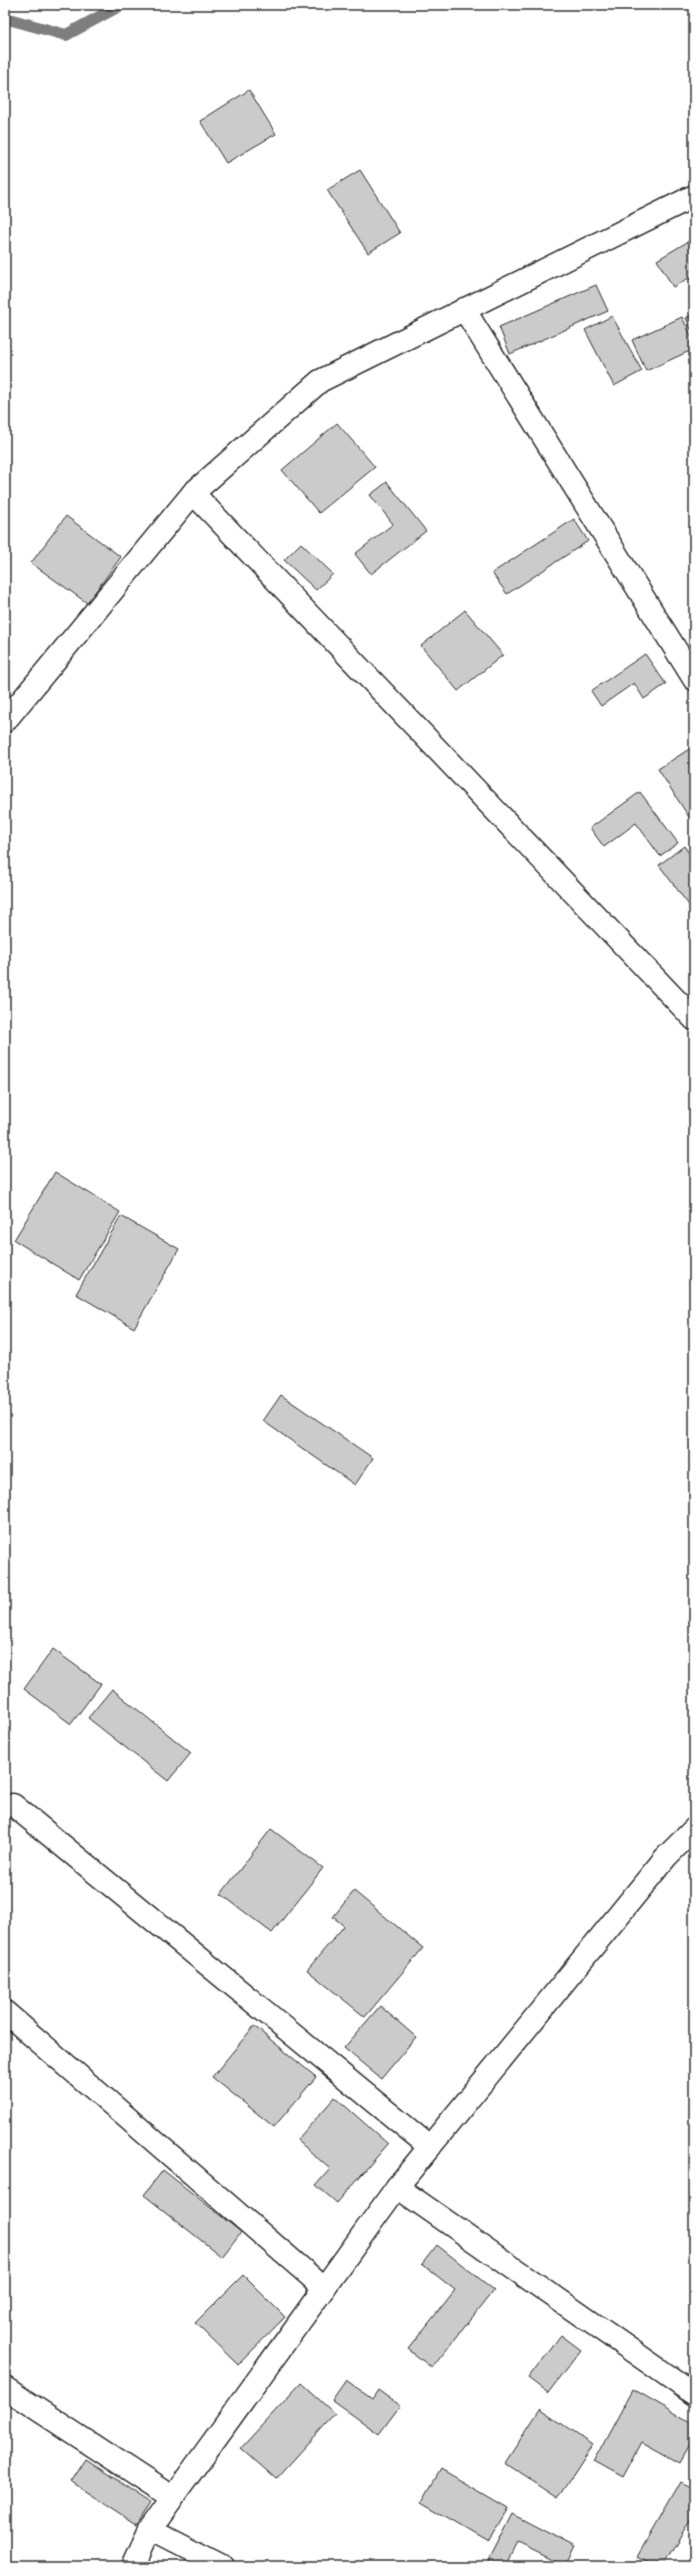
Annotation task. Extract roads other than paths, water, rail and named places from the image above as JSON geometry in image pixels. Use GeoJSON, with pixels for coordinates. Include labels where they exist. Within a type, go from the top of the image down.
{"type":"FeatureCollection","features":[{"type":"Feature","properties":{"kind":"street"},"geometry":{"type":"LineString","coordinates":[[5,721],[193,493],[320,381],[694,196]]}},
{"type":"Feature","properties":{"kind":"street"},"geometry":{"type":"LineString","coordinates":[[464,309],[694,679]]}},
{"type":"Feature","properties":{"kind":"street"},"geometry":{"type":"LineString","coordinates":[[193,493],[694,1019]]}},
{"type":"Feature","properties":{"kind":"street"},"geometry":{"type":"LineString","coordinates":[[13,1805],[430,2147]]}},
{"type":"Feature","properties":{"kind":"street"},"geometry":{"type":"LineString","coordinates":[[134,2566],[150,2529],[397,2187],[666,1857],[694,1829]]}},
{"type":"Feature","properties":{"kind":"street"},"geometry":{"type":"LineString","coordinates":[[5,2012],[324,2288]]}},
{"type":"Feature","properties":{"kind":"street"},"geometry":{"type":"LineString","coordinates":[[397,2187],[694,2394]]}},
{"type":"Feature","properties":{"kind":"street"},"geometry":{"type":"LineString","coordinates":[[5,2388],[173,2498]]}},
{"type":"Feature","properties":{"kind":"street"},"geometry":{"type":"LineString","coordinates":[[150,2529],[222,2566]]}},
{"type":"Feature","properties":{"kind":"waterway"},"geometry":{"type":"LineString","coordinates":[[5,18],[66,35],[121,5]]}}]}
